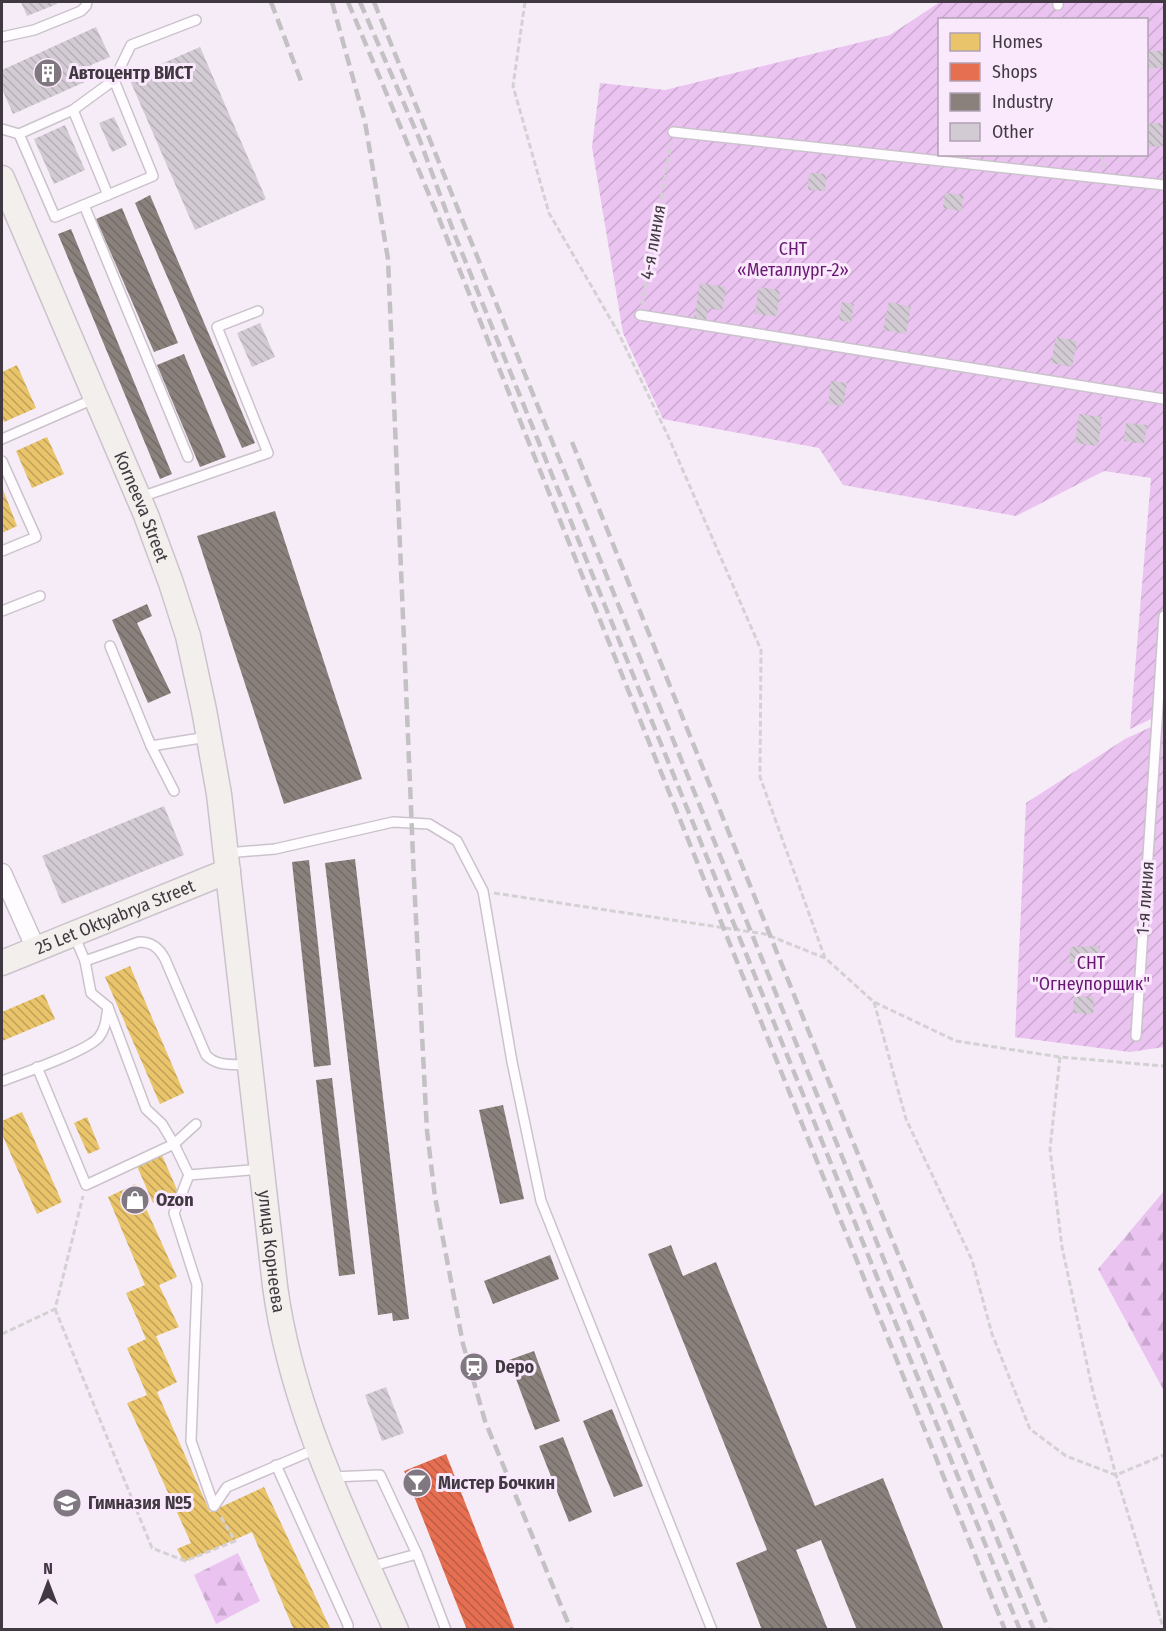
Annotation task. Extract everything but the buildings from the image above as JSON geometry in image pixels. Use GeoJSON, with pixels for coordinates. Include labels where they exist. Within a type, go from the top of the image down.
{"type":"FeatureCollection","features":[{"type":"Feature","properties":{"kind":"street","name":"Korneeva Street"},"geometry":{"type":"LineString","coordinates":[[2,178],[138,497],[180,610],[193,657],[209,737],[227,862]]}},
{"type":"Feature","properties":{"kind":"street","name":"25 Let Oktyabrya Street"},"geometry":{"type":"LineString","coordinates":[[2,963],[74,934],[227,862]]}},
{"type":"Feature","properties":{"kind":"street","name":"улица Корнеева"},"geometry":{"type":"LineString","coordinates":[[227,862],[261,1169],[284,1341],[297,1390],[318,1448],[396,1629]]}},
{"type":"Feature","properties":{"kind":"street"},"geometry":{"type":"LineString","coordinates":[[2,873],[36,949]]}},
{"type":"Feature","properties":{"kind":"lane"},"geometry":{"type":"LineString","coordinates":[[2,24],[4,36],[34,30],[84,9],[87,2]]}},
{"type":"Feature","properties":{"kind":"lane"},"geometry":{"type":"LineString","coordinates":[[2,129],[19,134],[73,110],[114,80],[131,45],[196,20]]}},
{"type":"Feature","properties":{"kind":"lane"},"geometry":{"type":"LineString","coordinates":[[19,134],[55,218],[153,176],[114,80]]}},
{"type":"Feature","properties":{"kind":"lane"},"geometry":{"type":"LineString","coordinates":[[73,110],[108,195]]}},
{"type":"Feature","properties":{"kind":"lane"},"geometry":{"type":"LineString","coordinates":[[673,132],[1164,185]]}},
{"type":"Feature","properties":{"kind":"lane"},"geometry":{"type":"LineString","coordinates":[[84,205],[188,457]]}},
{"type":"Feature","properties":{"kind":"lane"},"geometry":{"type":"LineString","coordinates":[[138,497],[268,453],[218,327],[258,311]]}},
{"type":"Feature","properties":{"kind":"lane"},"geometry":{"type":"LineString","coordinates":[[640,315],[1164,399]]}},
{"type":"Feature","properties":{"kind":"lane"},"geometry":{"type":"LineString","coordinates":[[2,439],[96,398]]}},
{"type":"Feature","properties":{"kind":"lane"},"geometry":{"type":"LineString","coordinates":[[2,461],[36,537],[2,551]]}},
{"type":"Feature","properties":{"kind":"lane"},"geometry":{"type":"LineString","coordinates":[[2,611],[40,596]]}},
{"type":"Feature","properties":{"kind":"lane","name":"1-я линия"},"geometry":{"type":"LineString","coordinates":[[1136,1036],[1164,615]]}},
{"type":"Feature","properties":{"kind":"lane"},"geometry":{"type":"LineString","coordinates":[[110,646],[151,746],[174,791]]}},
{"type":"Feature","properties":{"kind":"lane"},"geometry":{"type":"LineString","coordinates":[[151,746],[209,737]]}},
{"type":"Feature","properties":{"kind":"lane"},"geometry":{"type":"LineString","coordinates":[[227,862],[393,822],[429,824],[457,841],[483,891],[512,1062],[541,1202],[712,1629]]}},
{"type":"Feature","properties":{"kind":"lane"},"geometry":{"type":"LineString","coordinates":[[74,934],[84,961],[91,993],[108,1007],[146,1109],[162,1124],[189,1175],[174,1213],[197,1285],[191,1441],[214,1506]]}},
{"type":"Feature","properties":{"kind":"lane"},"geometry":{"type":"LineString","coordinates":[[84,961],[139,942],[156,947],[165,959],[206,1055],[219,1064],[249,1065]]}},
{"type":"Feature","properties":{"kind":"lane"},"geometry":{"type":"LineString","coordinates":[[2,1081],[84,1048],[97,1040],[105,1028],[108,1007]]}},
{"type":"Feature","properties":{"kind":"lane"},"geometry":{"type":"LineString","coordinates":[[37,1067],[86,1185],[174,1144],[196,1124]]}},
{"type":"Feature","properties":{"kind":"lane"},"geometry":{"type":"LineString","coordinates":[[189,1175],[261,1169]]}},
{"type":"Feature","properties":{"kind":"lane"},"geometry":{"type":"LineString","coordinates":[[214,1506],[227,1487],[318,1448]]}},
{"type":"Feature","properties":{"kind":"lane"},"geometry":{"type":"LineString","coordinates":[[276,1465],[348,1629]]}},
{"type":"Feature","properties":{"kind":"lane"},"geometry":{"type":"LineString","coordinates":[[330,1477],[380,1475],[417,1554],[446,1629]]}},
{"type":"Feature","properties":{"kind":"lane"},"geometry":{"type":"LineString","coordinates":[[369,1567],[417,1554]]}},
{"type":"Feature","properties":{"kind":"path"},"geometry":{"type":"LineString","coordinates":[[525,2],[513,86],[549,213],[623,342],[677,456],[761,650],[760,777],[825,958]]}},
{"type":"Feature","properties":{"kind":"path","name":"4-я линия"},"geometry":{"type":"LineString","coordinates":[[640,315],[673,132]]}},
{"type":"Feature","properties":{"kind":"path"},"geometry":{"type":"LineString","coordinates":[[483,891],[765,934],[825,958],[874,1002],[956,1041],[1060,1057],[1164,1066]]}},
{"type":"Feature","properties":{"kind":"path"},"geometry":{"type":"LineString","coordinates":[[874,1002],[906,1119],[972,1260],[992,1334],[1029,1430],[1065,1456],[1116,1476],[1164,1455]]}},
{"type":"Feature","properties":{"kind":"path"},"geometry":{"type":"LineString","coordinates":[[1060,1057],[1050,1149],[1062,1246],[1093,1392],[1116,1476],[1164,1629]]}},
{"type":"Feature","properties":{"kind":"path"},"geometry":{"type":"LineString","coordinates":[[86,1185],[55,1309],[152,1548],[185,1561],[235,1541],[214,1506]]}},
{"type":"Feature","properties":{"kind":"path"},"geometry":{"type":"LineString","coordinates":[[2,1334],[55,1309]]}},
{"type":"Feature","properties":{"kind":"green space","name":"СНТ «Металлург-2»"},"geometry":{"type":"Polygon","coordinates":[[[940,2],[1164,2],[1164,713],[1130,729],[1151,478],[1104,471],[1016,516],[843,485],[819,448],[663,419],[623,333],[592,147],[600,83],[665,90],[890,35],[940,2]]]}},
{"type":"Feature","properties":{"kind":"green space","name":"СНТ \"Огнеупорщик\""},"geometry":{"type":"Polygon","coordinates":[[[1164,721],[1164,1047],[1130,1052],[1015,1037],[1026,803],[1125,739],[1164,721]]]}},
{"type":"Feature","properties":{"kind":"green space"},"geometry":{"type":"Polygon","coordinates":[[[1164,1191],[1164,1391],[1098,1269],[1164,1191]]]}},
{"type":"Feature","properties":{"kind":"green space"},"geometry":{"type":"Polygon","coordinates":[[[238,1553],[260,1601],[216,1624],[194,1575],[238,1553]]]}},
{"type":"Feature","properties":{"kind":"railway"},"geometry":{"type":"LineString","coordinates":[[271,2],[301,81]]}},
{"type":"Feature","properties":{"kind":"railway"},"geometry":{"type":"LineString","coordinates":[[332,2],[365,122],[388,259],[414,880],[427,1131],[435,1197],[463,1344],[485,1421],[571,1630]]}},
{"type":"Feature","properties":{"kind":"railway"},"geometry":{"type":"LineString","coordinates":[[348,2],[438,216],[1005,1630]]}},
{"type":"Feature","properties":{"kind":"railway"},"geometry":{"type":"LineString","coordinates":[[360,2],[419,138],[456,238],[1020,1630]]}},
{"type":"Feature","properties":{"kind":"railway"},"geometry":{"type":"LineString","coordinates":[[374,2],[1034,1630]]}},
{"type":"Feature","properties":{"kind":"railway"},"geometry":{"type":"LineString","coordinates":[[572,442],[1049,1630]]}},
{"type":"Feature","properties":{"kind":"place","name":"Автоцентр ВИСТ"},"geometry":{"type":"Point","coordinates":[48,73]}},
{"type":"Feature","properties":{"kind":"place","name":"Ozon"},"geometry":{"type":"Point","coordinates":[135,1200]}},
{"type":"Feature","properties":{"kind":"place","name":"Depo"},"geometry":{"type":"Point","coordinates":[474,1367]}},
{"type":"Feature","properties":{"kind":"place","name":"Мистер Бочкин"},"geometry":{"type":"Point","coordinates":[417,1483]}},
{"type":"Feature","properties":{"kind":"place","name":"Гимназия №5"},"geometry":{"type":"Point","coordinates":[67,1503]}}]}
